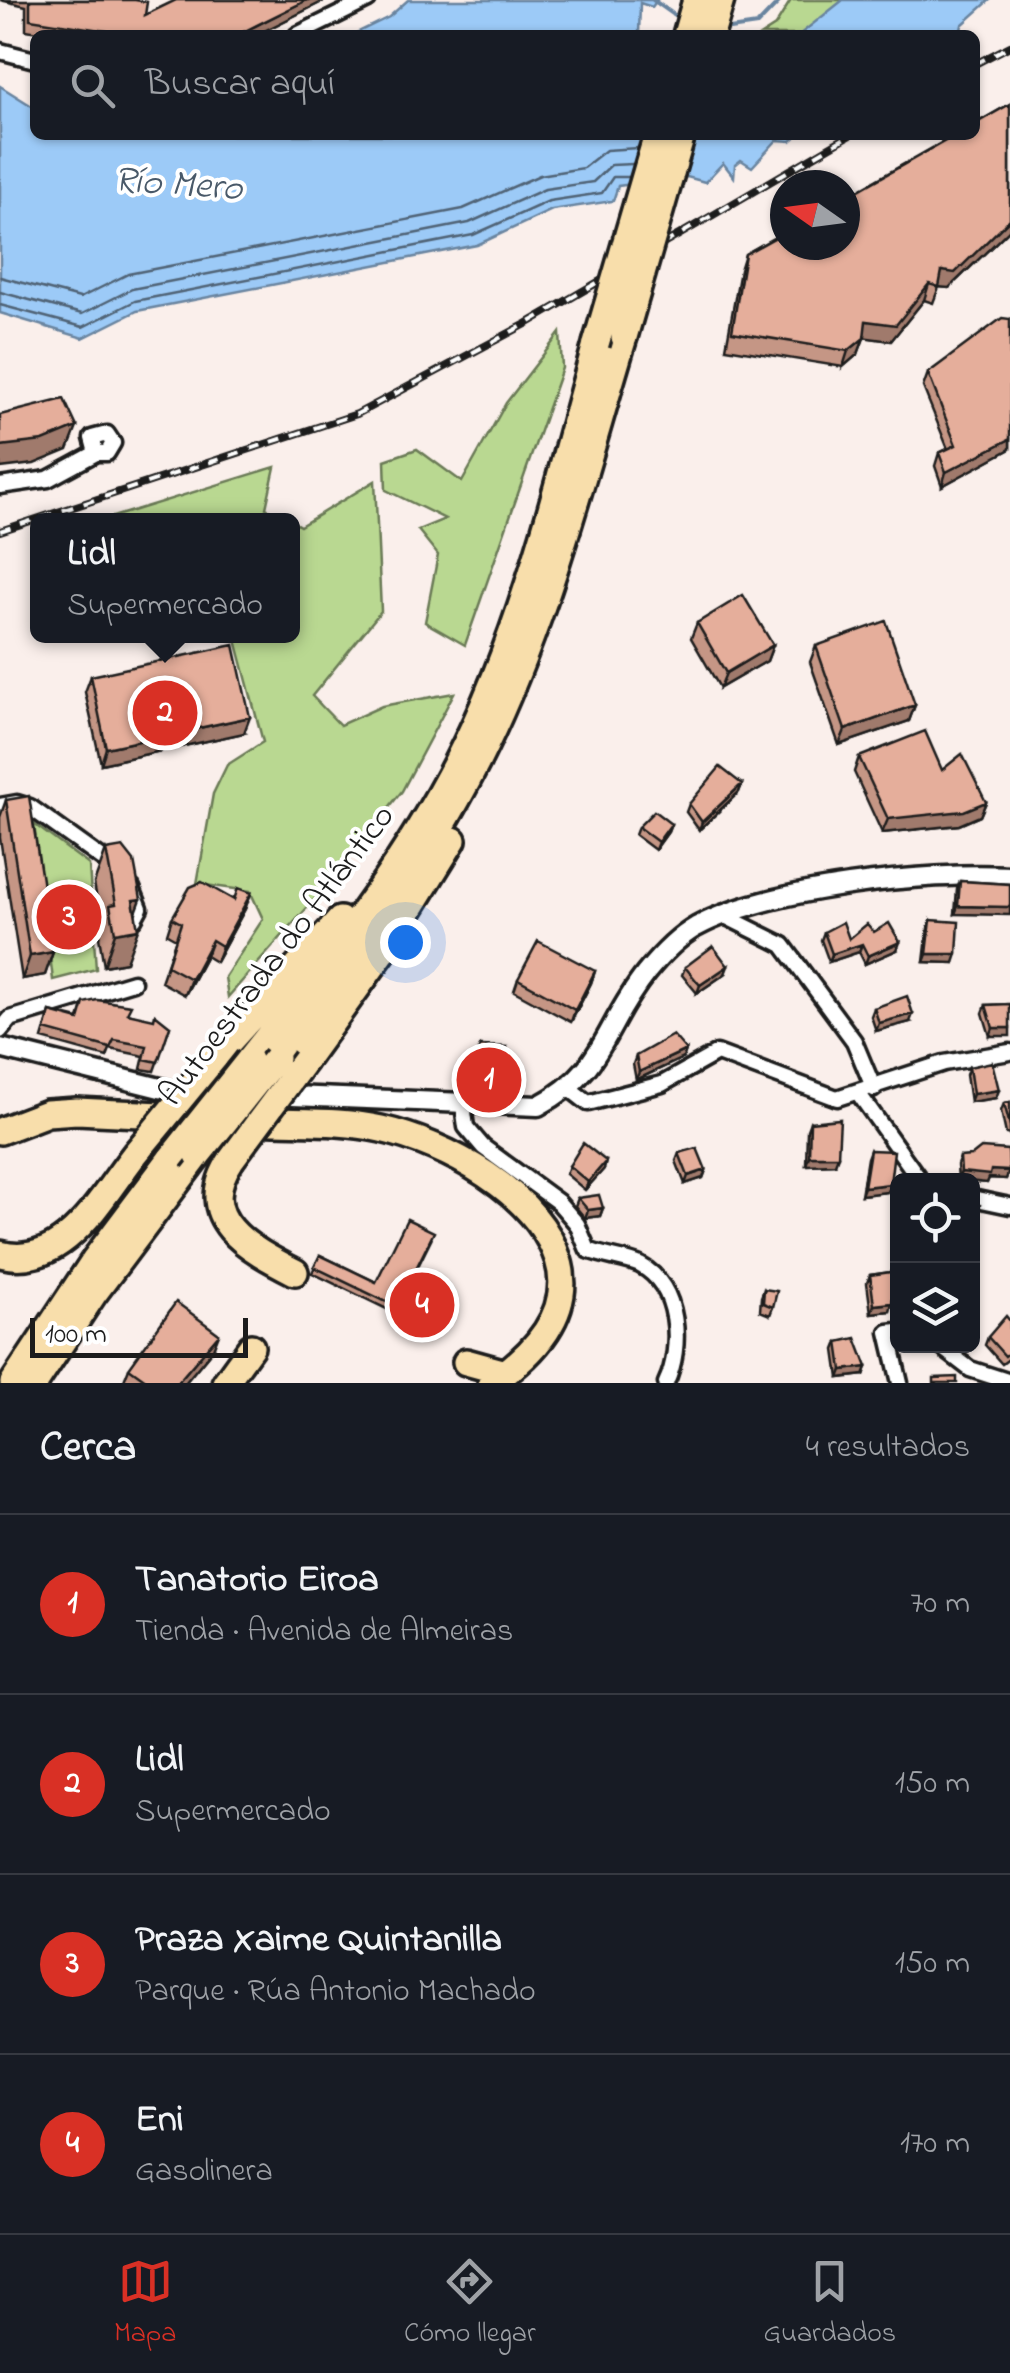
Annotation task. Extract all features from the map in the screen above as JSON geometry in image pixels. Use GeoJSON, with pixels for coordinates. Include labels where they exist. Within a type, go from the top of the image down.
{"type":"FeatureCollection","features":[{"type":"Feature","properties":{"kind":"highway"},"geometry":{"type":"LineString","coordinates":[[687,30],[696,0]]}},
{"type":"Feature","properties":{"kind":"highway"},"geometry":{"type":"LineString","coordinates":[[712,30],[721,0]]}},
{"type":"Feature","properties":{"kind":"highway","name":"Autoestrada do Atlántico"},"geometry":{"type":"LineString","coordinates":[[13,1383],[95,1259],[397,864],[440,793],[498,668],[546,528],[656,140]]}},
{"type":"Feature","properties":{"kind":"highway","name":"Autoestrada do Atlántico"},"geometry":{"type":"LineString","coordinates":[[35,1383],[136,1235],[384,917],[437,836],[510,690],[543,602],[681,140]]}},
{"type":"Feature","properties":{"kind":"highway"},"geometry":{"type":"LineString","coordinates":[[296,1272],[246,1246],[223,1216],[220,1183],[231,1160],[388,945],[460,828],[499,745],[510,690]]}},
{"type":"Feature","properties":{"kind":"highway"},"geometry":{"type":"LineString","coordinates":[[0,1254],[20,1259],[58,1246],[215,1057],[370,886],[397,864]]}},
{"type":"Feature","properties":{"kind":"highway"},"geometry":{"type":"LineString","coordinates":[[0,1131],[47,1113],[76,1111],[348,1124],[376,1128],[424,1144],[519,1199],[540,1221],[560,1264],[561,1295],[554,1322],[486,1371]]}},
{"type":"Feature","properties":{"kind":"highway"},"geometry":{"type":"LineString","coordinates":[[0,1144],[36,1127],[100,1123],[331,1134],[388,1143],[420,1154],[514,1210],[532,1228],[550,1270],[550,1289],[537,1326],[511,1354],[486,1371]]}},
{"type":"Feature","properties":{"kind":"highway"},"geometry":{"type":"LineString","coordinates":[[225,1383],[251,1347]]}},
{"type":"Feature","properties":{"kind":"main road"},"geometry":{"type":"LineString","coordinates":[[0,1048],[172,1091],[538,1106],[570,1089],[589,1068],[644,974],[696,927],[786,898],[865,885],[954,874],[1010,876]]}},
{"type":"Feature","properties":{"kind":"street"},"geometry":{"type":"LineString","coordinates":[[306,30],[368,0]]}},
{"type":"Feature","properties":{"kind":"street"},"geometry":{"type":"LineString","coordinates":[[0,51],[30,59]]}},
{"type":"Feature","properties":{"kind":"street"},"geometry":{"type":"LineString","coordinates":[[0,486],[48,479],[96,453]]}},
{"type":"Feature","properties":{"kind":"street"},"geometry":{"type":"LineString","coordinates":[[0,806],[17,803],[30,807],[116,868],[138,898],[140,908],[134,919]]}},
{"type":"Feature","properties":{"kind":"street"},"geometry":{"type":"LineString","coordinates":[[725,916],[783,944],[854,1041],[866,1091],[916,1173]]}},
{"type":"Feature","properties":{"kind":"street"},"geometry":{"type":"LineString","coordinates":[[4,1022],[132,982]]}},
{"type":"Feature","properties":{"kind":"street"},"geometry":{"type":"LineString","coordinates":[[570,1089],[588,1104],[662,1084],[716,1052],[837,1098],[944,1063],[1010,1052]]}},
{"type":"Feature","properties":{"kind":"street"},"geometry":{"type":"LineString","coordinates":[[463,1105],[466,1127],[483,1147],[558,1202],[577,1224],[588,1250],[640,1265],[664,1285],[676,1334],[677,1360],[666,1383]]}},
{"type":"Feature","properties":{"kind":"street"},"geometry":{"type":"LineString","coordinates":[[980,1200],[1010,1206]]}},
{"type":"Feature","properties":{"kind":"street"},"geometry":{"type":"LineString","coordinates":[[893,1353],[900,1383]]}},
{"type":"Feature","properties":{"kind":"street"},"geometry":{"type":"LineString","coordinates":[[949,1353],[970,1369],[1010,1382]]}},
{"type":"Feature","properties":{"kind":"green space"},"geometry":{"type":"Polygon","coordinates":[[[791,0],[862,0],[827,30],[769,30],[791,0]]]}},
{"type":"Feature","properties":{"kind":"green space"},"geometry":{"type":"Polygon","coordinates":[[[560,333],[562,368],[465,645],[425,622],[438,555],[418,530],[445,519],[386,490],[385,460],[417,449],[462,482],[506,403],[560,333]]]}},
{"type":"Feature","properties":{"kind":"green space"},"geometry":{"type":"Polygon","coordinates":[[[275,467],[266,508],[276,513],[126,513],[275,467]]]}},
{"type":"Feature","properties":{"kind":"green space"},"geometry":{"type":"Polygon","coordinates":[[[375,481],[381,611],[312,696],[340,725],[382,706],[454,693],[402,791],[329,883],[228,997],[225,977],[263,919],[250,891],[197,884],[213,794],[227,765],[263,742],[237,643],[300,643],[300,526],[375,481]]]}},
{"type":"Feature","properties":{"kind":"green space"},"geometry":{"type":"Polygon","coordinates":[[[34,824],[89,865],[96,969],[53,980],[34,824]]]}},
{"type":"Feature","properties":{"kind":"water"},"geometry":{"type":"Polygon","coordinates":[[[408,0],[657,0],[652,7],[640,3],[639,30],[362,30],[389,17],[408,0]]]}},
{"type":"Feature","properties":{"kind":"water"},"geometry":{"type":"Polygon","coordinates":[[[843,0],[990,0],[961,30],[805,30],[843,0]]]}},
{"type":"Feature","properties":{"kind":"water","name":"Río Mero"},"geometry":{"type":"Polygon","coordinates":[[[0,86],[30,105],[30,140],[777,140],[752,167],[741,160],[735,165],[734,177],[723,163],[705,182],[687,177],[618,186],[613,201],[552,210],[477,245],[137,311],[83,338],[0,313],[0,86]]]}},
{"type":"Feature","properties":{"kind":"building"},"geometry":{"type":"Polygon","coordinates":[[[30,0],[135,0],[147,2],[145,15],[176,0],[307,0],[247,30],[100,30],[30,19],[30,0]]]}},
{"type":"Feature","properties":{"kind":"building"},"geometry":{"type":"Polygon","coordinates":[[[1010,104],[1010,219],[955,273],[942,271],[939,287],[929,284],[896,325],[866,321],[864,338],[848,351],[732,332],[745,254],[770,240],[770,260],[860,260],[860,189],[947,140],[980,140],[980,121],[1010,104]]]}},
{"type":"Feature","properties":{"kind":"building"},"geometry":{"type":"Polygon","coordinates":[[[1002,318],[1010,319],[1010,439],[946,472],[939,453],[956,445],[928,373],[1002,318]]]}},
{"type":"Feature","properties":{"kind":"building"},"geometry":{"type":"Polygon","coordinates":[[[64,399],[77,427],[43,441],[0,446],[0,415],[64,399]]]}},
{"type":"Feature","properties":{"kind":"building"},"geometry":{"type":"Polygon","coordinates":[[[743,595],[773,645],[726,673],[697,623],[743,595]]]}},
{"type":"Feature","properties":{"kind":"building"},"geometry":{"type":"Polygon","coordinates":[[[886,621],[915,705],[845,730],[816,646],[886,621]]]}},
{"type":"Feature","properties":{"kind":"building"},"geometry":{"type":"Polygon","coordinates":[[[234,645],[250,717],[106,748],[91,676],[234,645]]]}},
{"type":"Feature","properties":{"kind":"building"},"geometry":{"type":"Polygon","coordinates":[[[925,731],[942,770],[962,754],[986,802],[964,811],[888,819],[859,757],[925,731]]]}},
{"type":"Feature","properties":{"kind":"building"},"geometry":{"type":"Polygon","coordinates":[[[720,767],[742,784],[702,822],[689,804],[720,767]]]}},
{"type":"Feature","properties":{"kind":"building"},"geometry":{"type":"Polygon","coordinates":[[[29,796],[53,952],[30,956],[6,800],[29,796]]]}},
{"type":"Feature","properties":{"kind":"building"},"geometry":{"type":"Polygon","coordinates":[[[654,811],[671,824],[658,842],[638,827],[654,811]]]}},
{"type":"Feature","properties":{"kind":"building"},"geometry":{"type":"Polygon","coordinates":[[[123,847],[134,861],[141,899],[133,900],[138,929],[115,933],[110,905],[116,904],[106,850],[123,847]]]}},
{"type":"Feature","properties":{"kind":"building"},"geometry":{"type":"Polygon","coordinates":[[[960,881],[1010,884],[1010,907],[958,906],[960,881]]]}},
{"type":"Feature","properties":{"kind":"building"},"geometry":{"type":"Polygon","coordinates":[[[202,882],[234,900],[238,888],[251,893],[222,946],[212,940],[191,979],[167,966],[181,923],[172,918],[190,887],[202,882]]]}},
{"type":"Feature","properties":{"kind":"building"},"geometry":{"type":"Polygon","coordinates":[[[931,920],[959,922],[957,954],[927,954],[931,920]]]}},
{"type":"Feature","properties":{"kind":"building"},"geometry":{"type":"Polygon","coordinates":[[[843,922],[849,939],[867,924],[874,932],[889,923],[900,942],[868,956],[862,944],[832,954],[824,932],[843,922]]]}},
{"type":"Feature","properties":{"kind":"building"},"geometry":{"type":"Polygon","coordinates":[[[538,941],[595,971],[575,1010],[518,979],[538,941]]]}},
{"type":"Feature","properties":{"kind":"building"},"geometry":{"type":"Polygon","coordinates":[[[713,946],[728,966],[700,985],[685,967],[713,946]]]}},
{"type":"Feature","properties":{"kind":"building"},"geometry":{"type":"Polygon","coordinates":[[[907,996],[913,1014],[879,1023],[874,1008],[907,996]]]}},
{"type":"Feature","properties":{"kind":"building"},"geometry":{"type":"Polygon","coordinates":[[[97,1000],[131,1005],[127,1013],[154,1019],[155,1014],[170,1026],[158,1062],[144,1059],[147,1046],[114,1040],[110,1048],[45,1030],[50,1012],[79,1020],[84,1003],[97,1000]]]}},
{"type":"Feature","properties":{"kind":"building"},"geometry":{"type":"Polygon","coordinates":[[[1010,1004],[1010,1028],[993,1028],[986,1005],[1010,1004]]]}},
{"type":"Feature","properties":{"kind":"building"},"geometry":{"type":"Polygon","coordinates":[[[673,1035],[686,1050],[639,1072],[636,1056],[673,1035]]]}},
{"type":"Feature","properties":{"kind":"building"},"geometry":{"type":"Polygon","coordinates":[[[480,1046],[507,1047],[507,1075],[478,1073],[480,1046]]]}},
{"type":"Feature","properties":{"kind":"building"},"geometry":{"type":"Polygon","coordinates":[[[992,1062],[999,1090],[973,1094],[969,1067],[992,1062]]]}},
{"type":"Feature","properties":{"kind":"building"},"geometry":{"type":"Polygon","coordinates":[[[1010,1102],[1010,1126],[1004,1103],[1010,1102]]]}},
{"type":"Feature","properties":{"kind":"building"},"geometry":{"type":"Polygon","coordinates":[[[840,1119],[838,1156],[809,1156],[810,1122],[840,1119]]]}},
{"type":"Feature","properties":{"kind":"building"},"geometry":{"type":"Polygon","coordinates":[[[583,1143],[606,1161],[588,1182],[569,1166],[583,1143]]]}},
{"type":"Feature","properties":{"kind":"building"},"geometry":{"type":"Polygon","coordinates":[[[697,1148],[706,1170],[688,1176],[679,1153],[697,1148]]]}},
{"type":"Feature","properties":{"kind":"building"},"geometry":{"type":"Polygon","coordinates":[[[981,1148],[1008,1150],[1009,1171],[991,1170],[990,1175],[961,1172],[960,1157],[971,1156],[981,1148]]]}},
{"type":"Feature","properties":{"kind":"building"},"geometry":{"type":"Polygon","coordinates":[[[870,1150],[894,1151],[890,1184],[864,1187],[870,1150]]]}},
{"type":"Feature","properties":{"kind":"building"},"geometry":{"type":"Polygon","coordinates":[[[599,1195],[603,1208],[588,1210],[578,1198],[599,1195]]]}},
{"type":"Feature","properties":{"kind":"building"},"geometry":{"type":"Polygon","coordinates":[[[407,1219],[434,1232],[397,1307],[314,1267],[320,1255],[376,1282],[407,1219]]]}},
{"type":"Feature","properties":{"kind":"building"},"geometry":{"type":"Polygon","coordinates":[[[890,1272],[890,1303],[874,1305],[870,1275],[890,1272]]]}},
{"type":"Feature","properties":{"kind":"building"},"geometry":{"type":"Polygon","coordinates":[[[764,1289],[777,1291],[773,1307],[763,1303],[764,1289]]]}},
{"type":"Feature","properties":{"kind":"building"},"geometry":{"type":"Polygon","coordinates":[[[176,1302],[219,1334],[177,1383],[150,1383],[129,1368],[176,1302]]]}},
{"type":"Feature","properties":{"kind":"building"},"geometry":{"type":"Polygon","coordinates":[[[1006,1316],[1010,1321],[1010,1352],[1005,1356],[988,1337],[1006,1316]]]}},
{"type":"Feature","properties":{"kind":"building"},"geometry":{"type":"Polygon","coordinates":[[[856,1338],[867,1367],[842,1370],[838,1342],[856,1338]]]}},
{"type":"Feature","properties":{"kind":"building"},"geometry":{"type":"Polygon","coordinates":[[[957,1377],[957,1383],[934,1383],[934,1378],[957,1377]]]}},
{"type":"Feature","properties":{"kind":"waterway"},"geometry":{"type":"LineString","coordinates":[[653,0],[680,19]]}},
{"type":"Feature","properties":{"kind":"waterway"},"geometry":{"type":"LineString","coordinates":[[723,30],[757,25],[781,0]]}},
{"type":"Feature","properties":{"kind":"railway"},"geometry":{"type":"LineString","coordinates":[[980,61],[1010,46]]}},
{"type":"Feature","properties":{"kind":"railway"},"geometry":{"type":"LineString","coordinates":[[55,513],[357,414],[528,323],[841,140]]}},
{"type":"Feature","properties":{"kind":"railway"},"geometry":{"type":"LineString","coordinates":[[0,531],[30,521]]}},
{"type":"Feature","properties":{"kind":"place","name":"Lidl"},"geometry":{"type":"Point","coordinates":[165,713]}},
{"type":"Feature","properties":{"kind":"place","name":"Praza Xaime Quintanilla"},"geometry":{"type":"Point","coordinates":[69,917]}},
{"type":"Feature","properties":{"kind":"place","name":"Tanatorio Eiroa"},"geometry":{"type":"Point","coordinates":[489,1080]}},
{"type":"Feature","properties":{"kind":"place","name":"Eni"},"geometry":{"type":"Point","coordinates":[422,1305]}}]}
